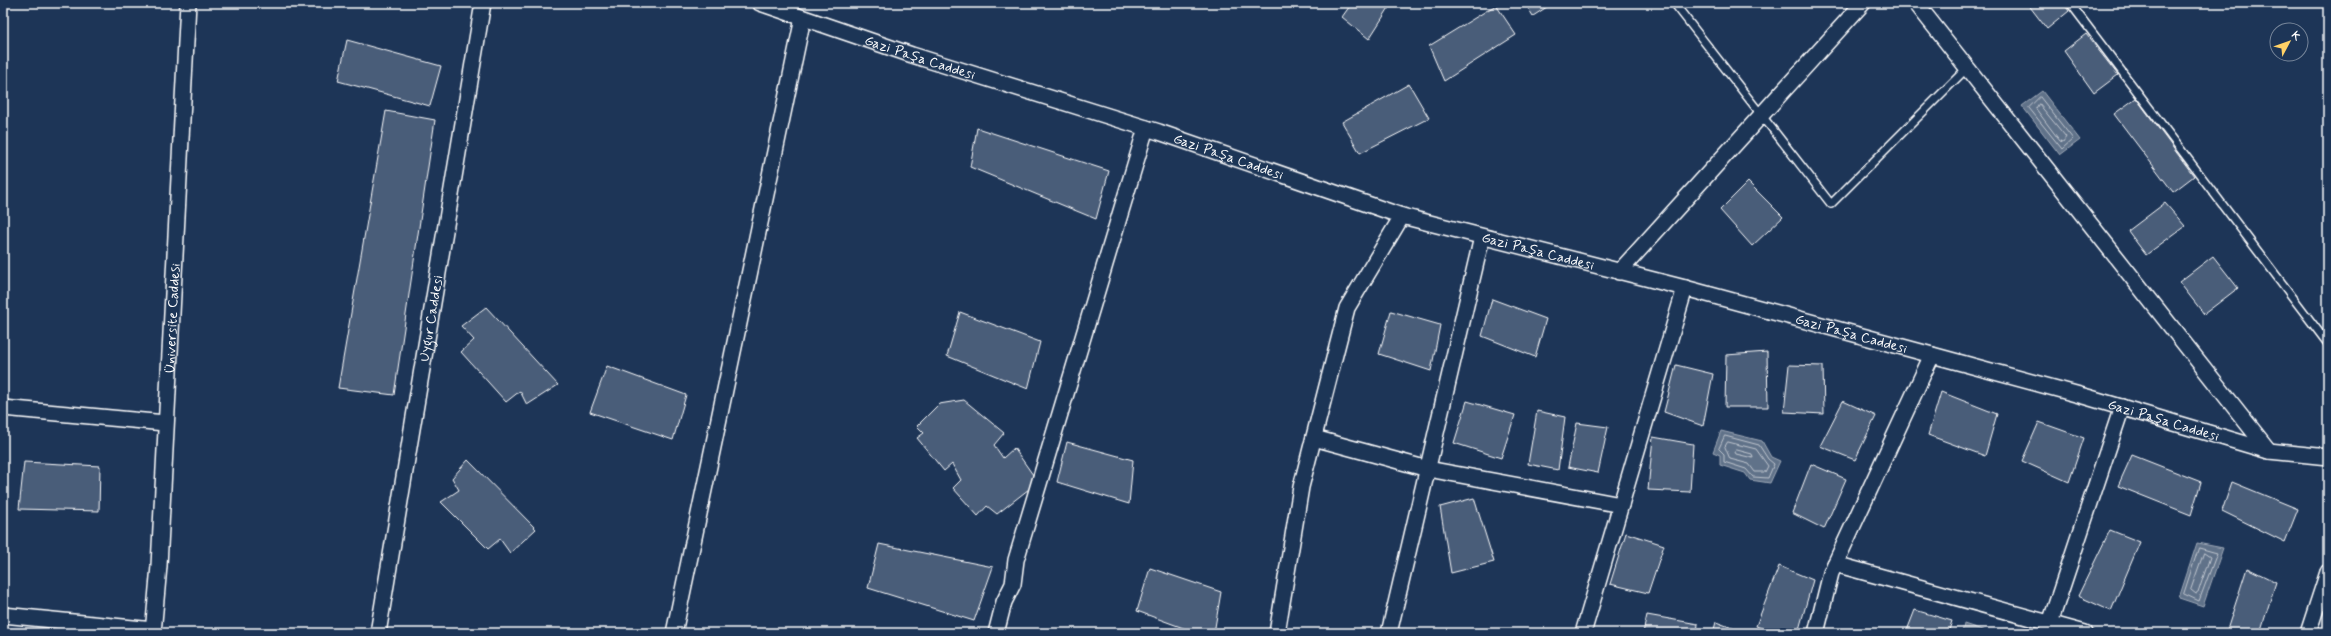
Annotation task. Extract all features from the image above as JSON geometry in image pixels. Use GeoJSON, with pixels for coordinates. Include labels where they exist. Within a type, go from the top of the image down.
{"type":"FeatureCollection","features":[{"type":"Feature","properties":{"kind":"street","name":"Üniversite Caddesi"},"geometry":{"type":"LineString","coordinates":[[153,632],[159,566],[165,423],[188,3]]}},
{"type":"Feature","properties":{"kind":"street","name":"Uygur Caddesi"},"geometry":{"type":"LineString","coordinates":[[378,633],[483,3]]}},
{"type":"Feature","properties":{"kind":"street","name":"Gazi Paşa Caddesi"},"geometry":{"type":"LineString","coordinates":[[760,3],[789,8],[803,18],[1146,128],[1402,216],[1685,288],[2122,407],[2269,451],[2328,457]]}},
{"type":"Feature","properties":{"kind":"street"},"geometry":{"type":"LineString","coordinates":[[1619,272],[1863,3]]}},
{"type":"Feature","properties":{"kind":"street"},"geometry":{"type":"LineString","coordinates":[[1916,3],[2269,451]]}},
{"type":"Feature","properties":{"kind":"street"},"geometry":{"type":"LineString","coordinates":[[674,633],[803,18]]}},
{"type":"Feature","properties":{"kind":"street"},"geometry":{"type":"LineString","coordinates":[[996,633],[1004,602],[1013,584],[1016,560],[1146,128]]}},
{"type":"Feature","properties":{"kind":"street"},"geometry":{"type":"LineString","coordinates":[[1277,633],[1301,487],[1347,308],[1402,216]]}},
{"type":"Feature","properties":{"kind":"street"},"geometry":{"type":"LineString","coordinates":[[1389,633],[1482,237]]}},
{"type":"Feature","properties":{"kind":"street"},"geometry":{"type":"LineString","coordinates":[[1584,633],[1685,288]]}},
{"type":"Feature","properties":{"kind":"street"},"geometry":{"type":"LineString","coordinates":[[1816,633],[1835,564],[1932,355]]}},
{"type":"Feature","properties":{"kind":"street"},"geometry":{"type":"LineString","coordinates":[[2049,628],[2122,407]]}},
{"type":"Feature","properties":{"kind":"street"},"geometry":{"type":"LineString","coordinates":[[3,408],[165,423]]}},
{"type":"Feature","properties":{"kind":"street"},"geometry":{"type":"LineString","coordinates":[[1314,438],[1428,469],[1621,505]]}},
{"type":"Feature","properties":{"kind":"street"},"geometry":{"type":"LineString","coordinates":[[1835,564],[2049,628],[2085,633]]}},
{"type":"Feature","properties":{"kind":"street"},"geometry":{"type":"LineString","coordinates":[[2308,633],[2328,572]]}},
{"type":"Feature","properties":{"kind":"street"},"geometry":{"type":"LineString","coordinates":[[3,615],[153,632]]}},
{"type":"Feature","properties":{"kind":"lane"},"geometry":{"type":"LineString","coordinates":[[1674,3],[1831,204],[1967,68]]}},
{"type":"Feature","properties":{"kind":"lane"},"geometry":{"type":"LineString","coordinates":[[2070,3],[2328,344]]}},
{"type":"Feature","properties":{"kind":"water"},"geometry":{"type":"Polygon","coordinates":[[[2042,91],[2080,140],[2060,155],[2022,106],[2042,91]]]}},
{"type":"Feature","properties":{"kind":"water"},"geometry":{"type":"Polygon","coordinates":[[[1721,431],[1762,441],[1771,457],[1780,461],[1770,483],[1750,480],[1745,473],[1720,465],[1720,455],[1713,452],[1721,431]]]}},
{"type":"Feature","properties":{"kind":"water"},"geometry":{"type":"Polygon","coordinates":[[[2197,543],[2223,548],[2203,606],[2179,598],[2197,543]]]}},
{"type":"Feature","properties":{"kind":"water"},"geometry":{"type":"Polygon","coordinates":[[[1964,624],[1991,633],[1962,633],[1964,624]]]}},
{"type":"Feature","properties":{"kind":"building"},"geometry":{"type":"Polygon","coordinates":[[[1352,3],[1392,3],[1369,39],[1342,17],[1352,3]]]}},
{"type":"Feature","properties":{"kind":"building"},"geometry":{"type":"Polygon","coordinates":[[[1525,3],[1553,3],[1533,16],[1525,3]]]}},
{"type":"Feature","properties":{"kind":"building"},"geometry":{"type":"Polygon","coordinates":[[[2027,3],[2063,3],[2069,11],[2047,29],[2027,3]]]}},
{"type":"Feature","properties":{"kind":"building"},"geometry":{"type":"Polygon","coordinates":[[[1496,5],[1516,35],[1444,81],[1429,46],[1496,5]]]}},
{"type":"Feature","properties":{"kind":"building"},"geometry":{"type":"Polygon","coordinates":[[[2086,34],[2118,75],[2094,93],[2064,51],[2086,34]]]}},
{"type":"Feature","properties":{"kind":"building"},"geometry":{"type":"Polygon","coordinates":[[[347,40],[441,66],[430,106],[338,81],[347,40]]]}},
{"type":"Feature","properties":{"kind":"building"},"geometry":{"type":"Polygon","coordinates":[[[1409,84],[1429,118],[1360,153],[1342,122],[1409,84]]]}},
{"type":"Feature","properties":{"kind":"building"},"geometry":{"type":"Polygon","coordinates":[[[2136,98],[2194,176],[2173,192],[2114,114],[2136,98]]]}},
{"type":"Feature","properties":{"kind":"building"},"geometry":{"type":"Polygon","coordinates":[[[386,111],[435,120],[394,395],[338,388],[386,111]]]}},
{"type":"Feature","properties":{"kind":"building"},"geometry":{"type":"Polygon","coordinates":[[[977,128],[1109,171],[1096,219],[970,167],[977,128]]]}},
{"type":"Feature","properties":{"kind":"building"},"geometry":{"type":"Polygon","coordinates":[[[1748,182],[1783,217],[1752,246],[1720,210],[1748,182]]]}},
{"type":"Feature","properties":{"kind":"building"},"geometry":{"type":"Polygon","coordinates":[[[2165,203],[2185,226],[2146,255],[2128,231],[2165,203]]]}},
{"type":"Feature","properties":{"kind":"building"},"geometry":{"type":"Polygon","coordinates":[[[2213,256],[2238,288],[2204,314],[2179,282],[2213,256]]]}},
{"type":"Feature","properties":{"kind":"building"},"geometry":{"type":"Polygon","coordinates":[[[1492,299],[1546,319],[1535,357],[1482,336],[1492,299]]]}},
{"type":"Feature","properties":{"kind":"building"},"geometry":{"type":"Polygon","coordinates":[[[486,307],[558,385],[527,405],[520,391],[506,402],[461,352],[474,340],[461,326],[486,307]]]}},
{"type":"Feature","properties":{"kind":"building"},"geometry":{"type":"Polygon","coordinates":[[[1391,311],[1440,325],[1431,371],[1379,354],[1391,311]]]}},
{"type":"Feature","properties":{"kind":"building"},"geometry":{"type":"Polygon","coordinates":[[[960,312],[1040,342],[1028,389],[947,356],[960,312]]]}},
{"type":"Feature","properties":{"kind":"building"},"geometry":{"type":"Polygon","coordinates":[[[1767,352],[1768,407],[1725,407],[1726,355],[1767,352]]]}},
{"type":"Feature","properties":{"kind":"building"},"geometry":{"type":"Polygon","coordinates":[[[1676,365],[1713,374],[1703,426],[1664,412],[1676,365]]]}},
{"type":"Feature","properties":{"kind":"building"},"geometry":{"type":"Polygon","coordinates":[[[1789,365],[1823,366],[1824,414],[1784,412],[1789,365]]]}},
{"type":"Feature","properties":{"kind":"building"},"geometry":{"type":"Polygon","coordinates":[[[607,366],[686,395],[673,440],[590,412],[607,366]]]}},
{"type":"Feature","properties":{"kind":"building"},"geometry":{"type":"Polygon","coordinates":[[[1941,392],[1997,414],[1985,456],[1928,435],[1941,392]]]}},
{"type":"Feature","properties":{"kind":"building"},"geometry":{"type":"Polygon","coordinates":[[[964,400],[1004,433],[994,445],[1003,458],[1014,448],[1038,482],[997,514],[987,506],[978,516],[953,488],[961,480],[952,464],[944,471],[917,438],[924,433],[917,426],[939,404],[964,400]]]}},
{"type":"Feature","properties":{"kind":"building"},"geometry":{"type":"Polygon","coordinates":[[[1467,401],[1515,415],[1501,458],[1454,443],[1467,401]]]}},
{"type":"Feature","properties":{"kind":"building"},"geometry":{"type":"Polygon","coordinates":[[[1843,401],[1876,416],[1855,460],[1820,446],[1843,401]]]}},
{"type":"Feature","properties":{"kind":"building"},"geometry":{"type":"Polygon","coordinates":[[[1537,411],[1565,417],[1558,470],[1528,464],[1537,411]]]}},
{"type":"Feature","properties":{"kind":"building"},"geometry":{"type":"Polygon","coordinates":[[[2039,422],[2084,438],[2069,482],[2022,461],[2039,422]]]}},
{"type":"Feature","properties":{"kind":"building"},"geometry":{"type":"Polygon","coordinates":[[[1577,423],[1608,427],[1598,473],[1568,467],[1577,423]]]}},
{"type":"Feature","properties":{"kind":"building"},"geometry":{"type":"Polygon","coordinates":[[[1653,437],[1693,444],[1690,492],[1648,490],[1653,437]]]}},
{"type":"Feature","properties":{"kind":"building"},"geometry":{"type":"Polygon","coordinates":[[[1067,442],[1133,460],[1129,504],[1057,482],[1067,442]]]}},
{"type":"Feature","properties":{"kind":"building"},"geometry":{"type":"Polygon","coordinates":[[[2132,455],[2201,482],[2191,515],[2118,486],[2132,455]]]}},
{"type":"Feature","properties":{"kind":"building"},"geometry":{"type":"Polygon","coordinates":[[[468,460],[536,529],[510,553],[500,539],[488,549],[441,502],[459,490],[452,478],[468,460]]]}},
{"type":"Feature","properties":{"kind":"building"},"geometry":{"type":"Polygon","coordinates":[[[24,462],[100,466],[99,511],[19,509],[24,462]]]}},
{"type":"Feature","properties":{"kind":"building"},"geometry":{"type":"Polygon","coordinates":[[[1811,464],[1846,479],[1824,529],[1792,513],[1811,464]]]}},
{"type":"Feature","properties":{"kind":"building"},"geometry":{"type":"Polygon","coordinates":[[[2232,482],[2298,509],[2285,542],[2222,511],[2232,482]]]}},
{"type":"Feature","properties":{"kind":"building"},"geometry":{"type":"Polygon","coordinates":[[[1474,498],[1494,562],[1451,573],[1440,507],[1474,498]]]}},
{"type":"Feature","properties":{"kind":"building"},"geometry":{"type":"Polygon","coordinates":[[[2110,530],[2140,542],[2111,611],[2078,596],[2110,530]]]}},
{"type":"Feature","properties":{"kind":"building"},"geometry":{"type":"Polygon","coordinates":[[[1626,533],[1664,545],[1648,593],[1610,584],[1626,533]]]}},
{"type":"Feature","properties":{"kind":"building"},"geometry":{"type":"Polygon","coordinates":[[[879,544],[993,567],[974,621],[868,588],[879,544]]]}},
{"type":"Feature","properties":{"kind":"building"},"geometry":{"type":"Polygon","coordinates":[[[1779,566],[1813,580],[1798,633],[1775,633],[1756,626],[1779,566]]]}},
{"type":"Feature","properties":{"kind":"building"},"geometry":{"type":"Polygon","coordinates":[[[1150,568],[1221,592],[1214,633],[1197,633],[1137,611],[1150,568]]]}},
{"type":"Feature","properties":{"kind":"building"},"geometry":{"type":"Polygon","coordinates":[[[2247,568],[2276,582],[2260,633],[2226,633],[2247,568]]]}},
{"type":"Feature","properties":{"kind":"building"},"geometry":{"type":"Polygon","coordinates":[[[1915,610],[1952,621],[1948,633],[1906,633],[1915,610]]]}},
{"type":"Feature","properties":{"kind":"building"},"geometry":{"type":"Polygon","coordinates":[[[1647,615],[1698,624],[1697,633],[1643,633],[1647,615]]]}},
{"type":"Feature","properties":{"kind":"building"},"geometry":{"type":"Polygon","coordinates":[[[1716,622],[1746,633],[1713,633],[1716,622]]]}}]}
